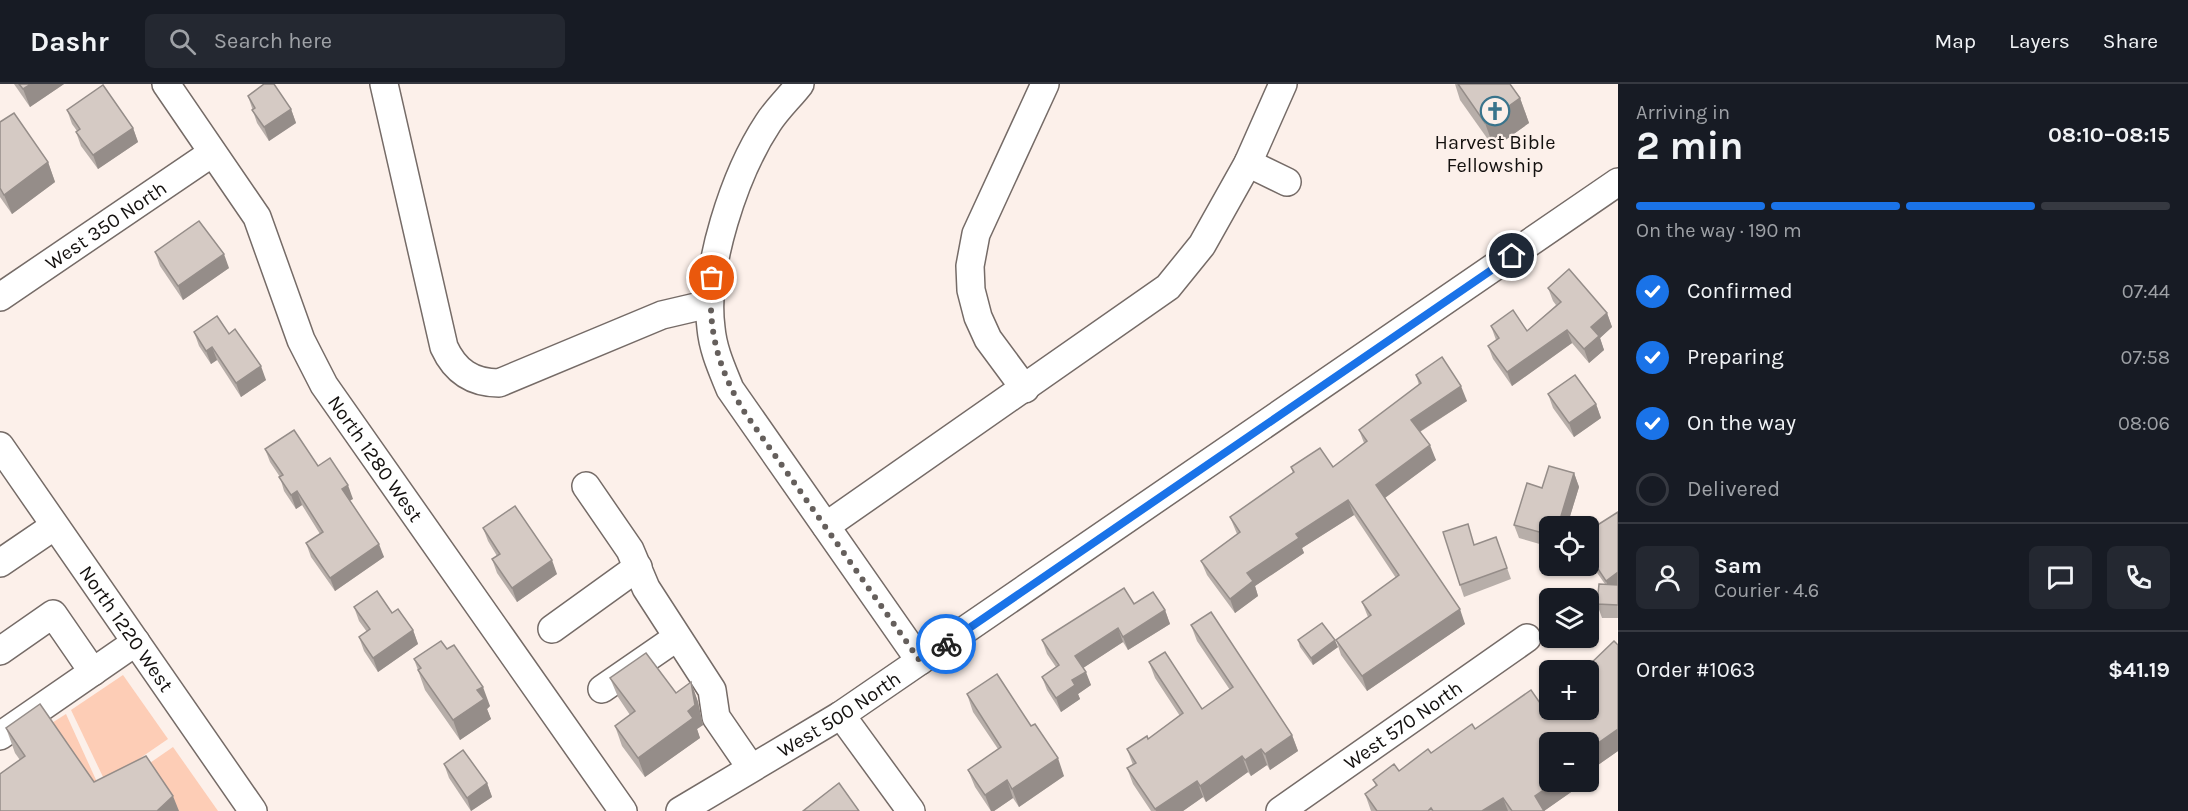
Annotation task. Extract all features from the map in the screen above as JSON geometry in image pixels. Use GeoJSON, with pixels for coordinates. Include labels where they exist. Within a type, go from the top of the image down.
{"type":"FeatureCollection","features":[{"type":"Feature","properties":{"kind":"street","name":"North 1280 West"},"geometry":{"type":"LineString","coordinates":[[166,84],[257,218],[301,340],[324,385],[623,811]]}},
{"type":"Feature","properties":{"kind":"street"},"geometry":{"type":"LineString","coordinates":[[384,84],[444,346],[451,361],[461,373],[483,383],[499,383],[662,315],[709,304]]}},
{"type":"Feature","properties":{"kind":"street"},"geometry":{"type":"LineString","coordinates":[[800,84],[768,123],[733,192],[722,230],[709,304],[711,328],[718,360],[730,389],[920,661]]}},
{"type":"Feature","properties":{"kind":"street"},"geometry":{"type":"LineString","coordinates":[[1025,389],[988,339],[978,317],[971,290],[970,266],[976,234],[1045,84]]}},
{"type":"Feature","properties":{"kind":"street"},"geometry":{"type":"LineString","coordinates":[[826,525],[1025,389],[1168,287],[1203,245],[1248,163],[1283,84]]}},
{"type":"Feature","properties":{"kind":"street","name":"West 350 North"},"geometry":{"type":"LineString","coordinates":[[0,297],[212,153]]}},
{"type":"Feature","properties":{"kind":"street"},"geometry":{"type":"LineString","coordinates":[[1248,163],[1287,183]]}},
{"type":"Feature","properties":{"kind":"street","name":"West 500 North"},"geometry":{"type":"LineString","coordinates":[[680,811],[841,715],[1618,183]]}},
{"type":"Feature","properties":{"kind":"street","name":"North 1220 West"},"geometry":{"type":"LineString","coordinates":[[0,446],[53,527],[253,811]]}},
{"type":"Feature","properties":{"kind":"street"},"geometry":{"type":"LineString","coordinates":[[586,486],[630,550],[646,588],[676,638],[712,690],[717,717],[751,768]]}},
{"type":"Feature","properties":{"kind":"street"},"geometry":{"type":"LineString","coordinates":[[0,563],[53,527]]}},
{"type":"Feature","properties":{"kind":"street"},"geometry":{"type":"LineString","coordinates":[[552,629],[638,567]]}},
{"type":"Feature","properties":{"kind":"street"},"geometry":{"type":"LineString","coordinates":[[0,651],[53,614],[93,672]]}},
{"type":"Feature","properties":{"kind":"street"},"geometry":{"type":"LineString","coordinates":[[602,689],[676,638]]}},
{"type":"Feature","properties":{"kind":"street","name":"West 570 North"},"geometry":{"type":"LineString","coordinates":[[1280,811],[1527,638]]}},
{"type":"Feature","properties":{"kind":"street"},"geometry":{"type":"LineString","coordinates":[[0,736],[136,642]]}},
{"type":"Feature","properties":{"kind":"street"},"geometry":{"type":"LineString","coordinates":[[841,715],[911,811]]}},
{"type":"Feature","properties":{"kind":"shaded area"},"geometry":{"type":"Polygon","coordinates":[[[123,675],[168,739],[117,774],[104,779],[71,710],[123,675]]]}},
{"type":"Feature","properties":{"kind":"shaded area"},"geometry":{"type":"Polygon","coordinates":[[[66,714],[97,782],[89,787],[47,726],[66,714]]]}},
{"type":"Feature","properties":{"kind":"shaded area"},"geometry":{"type":"Polygon","coordinates":[[[173,747],[218,811],[175,811],[121,783],[173,747]]]}},
{"type":"Feature","properties":{"kind":"building"},"geometry":{"type":"Polygon","coordinates":[[[19,84],[31,84],[23,89],[19,84]]]}},
{"type":"Feature","properties":{"kind":"building"},"geometry":{"type":"Polygon","coordinates":[[[264,84],[274,84],[291,109],[264,127],[252,110],[255,108],[248,96],[264,84]]]}},
{"type":"Feature","properties":{"kind":"building"},"geometry":{"type":"Polygon","coordinates":[[[1458,84],[1510,84],[1520,98],[1485,123],[1458,84]]]}},
{"type":"Feature","properties":{"kind":"building"},"geometry":{"type":"Polygon","coordinates":[[[103,85],[133,128],[93,155],[76,132],[80,129],[67,110],[103,85]]]}},
{"type":"Feature","properties":{"kind":"building"},"geometry":{"type":"Polygon","coordinates":[[[14,113],[48,162],[4,195],[0,188],[0,122],[14,113]]]}},
{"type":"Feature","properties":{"kind":"building"},"geometry":{"type":"Polygon","coordinates":[[[199,221],[224,254],[178,286],[155,252],[199,221]]]}},
{"type":"Feature","properties":{"kind":"building"},"geometry":{"type":"Polygon","coordinates":[[[1569,269],[1607,313],[1591,327],[1599,336],[1584,349],[1567,330],[1507,372],[1488,346],[1499,338],[1491,326],[1513,310],[1527,331],[1561,302],[1548,288],[1569,269]]]}},
{"type":"Feature","properties":{"kind":"building"},"geometry":{"type":"Polygon","coordinates":[[[217,316],[229,334],[235,329],[261,366],[236,383],[212,347],[206,351],[194,332],[217,316]]]}},
{"type":"Feature","properties":{"kind":"building"},"geometry":{"type":"Polygon","coordinates":[[[1442,357],[1461,386],[1411,420],[1430,445],[1376,485],[1460,609],[1362,676],[1336,640],[1371,615],[1362,602],[1399,575],[1348,500],[1296,534],[1299,538],[1247,573],[1253,581],[1230,599],[1201,561],[1240,532],[1230,517],[1294,472],[1291,467],[1320,448],[1333,467],[1367,441],[1359,430],[1421,383],[1416,375],[1442,357]]]}},
{"type":"Feature","properties":{"kind":"building"},"geometry":{"type":"Polygon","coordinates":[[[1575,375],[1596,404],[1569,423],[1548,394],[1575,375]]]}},
{"type":"Feature","properties":{"kind":"building"},"geometry":{"type":"Polygon","coordinates":[[[294,430],[318,466],[330,458],[348,485],[342,489],[379,544],[330,578],[306,543],[323,532],[297,491],[291,495],[279,477],[283,475],[265,449],[294,430]]]}},
{"type":"Feature","properties":{"kind":"building"},"geometry":{"type":"Polygon","coordinates":[[[1549,466],[1574,473],[1561,516],[1539,516],[1539,532],[1514,525],[1527,483],[1542,488],[1549,466]]]}},
{"type":"Feature","properties":{"kind":"building"},"geometry":{"type":"Polygon","coordinates":[[[515,506],[552,560],[512,588],[492,559],[500,554],[483,528],[515,506]]]}},
{"type":"Feature","properties":{"kind":"building"},"geometry":{"type":"Polygon","coordinates":[[[1618,512],[1618,572],[1606,581],[1599,570],[1599,524],[1618,512]]]}},
{"type":"Feature","properties":{"kind":"building"},"geometry":{"type":"Polygon","coordinates":[[[1468,524],[1474,545],[1496,537],[1507,568],[1460,585],[1443,532],[1468,524]]]}},
{"type":"Feature","properties":{"kind":"building"},"geometry":{"type":"Polygon","coordinates":[[[1599,584],[1618,585],[1618,605],[1599,604],[1599,584]]]}},
{"type":"Feature","properties":{"kind":"building"},"geometry":{"type":"Polygon","coordinates":[[[1124,588],[1134,604],[1153,592],[1165,610],[1123,637],[1118,628],[1075,656],[1086,672],[1072,680],[1075,685],[1056,698],[1042,677],[1059,665],[1042,640],[1124,588]]]}},
{"type":"Feature","properties":{"kind":"building"},"geometry":{"type":"Polygon","coordinates":[[[377,591],[392,613],[398,609],[413,630],[373,658],[359,637],[370,629],[354,607],[377,591]]]}},
{"type":"Feature","properties":{"kind":"building"},"geometry":{"type":"Polygon","coordinates":[[[1211,612],[1292,735],[1265,754],[1261,749],[1245,760],[1242,756],[1200,786],[1197,781],[1155,809],[1127,768],[1136,763],[1127,749],[1147,736],[1148,739],[1183,713],[1149,662],[1165,652],[1202,709],[1233,687],[1191,625],[1211,612]]]}},
{"type":"Feature","properties":{"kind":"building"},"geometry":{"type":"Polygon","coordinates":[[[1322,623],[1335,640],[1311,658],[1298,640],[1322,623]]]}},
{"type":"Feature","properties":{"kind":"building"},"geometry":{"type":"Polygon","coordinates":[[[441,641],[447,649],[454,645],[483,687],[477,690],[484,699],[453,720],[418,670],[421,668],[414,659],[441,641]]]}},
{"type":"Feature","properties":{"kind":"building"},"geometry":{"type":"Polygon","coordinates":[[[1614,641],[1618,645],[1618,729],[1599,742],[1599,732],[1539,732],[1541,792],[1535,796],[1544,811],[1512,811],[1503,798],[1482,811],[1433,811],[1431,808],[1428,811],[1377,811],[1365,794],[1377,785],[1373,780],[1394,764],[1399,771],[1428,749],[1431,753],[1472,724],[1475,729],[1531,690],[1539,702],[1539,720],[1599,720],[1599,660],[1594,660],[1614,641]]]}},
{"type":"Feature","properties":{"kind":"building"},"geometry":{"type":"Polygon","coordinates":[[[646,653],[676,693],[691,682],[695,705],[688,711],[693,718],[638,758],[615,726],[635,711],[610,678],[646,653]]]}},
{"type":"Feature","properties":{"kind":"building"},"geometry":{"type":"Polygon","coordinates":[[[997,674],[1031,726],[1035,724],[1058,758],[1012,789],[1007,780],[985,795],[968,770],[1001,747],[967,694],[997,674]]]}},
{"type":"Feature","properties":{"kind":"building"},"geometry":{"type":"Polygon","coordinates":[[[40,704],[94,782],[146,756],[173,796],[157,811],[0,811],[0,774],[25,756],[6,728],[40,704]]]}},
{"type":"Feature","properties":{"kind":"building"},"geometry":{"type":"Polygon","coordinates":[[[463,750],[487,783],[467,798],[444,764],[463,750]]]}},
{"type":"Feature","properties":{"kind":"building"},"geometry":{"type":"Polygon","coordinates":[[[839,783],[859,811],[803,811],[839,783]]]}},
{"type":"Feature","properties":{"kind":"way so far"},"geometry":{"type":"LineString","coordinates":[[712,278],[709,304],[711,328],[718,360],[730,389],[745,413],[920,661],[946,644]]}},
{"type":"Feature","properties":{"kind":"place","name":"Harvest Bible Fellowship"},"geometry":{"type":"Point","coordinates":[1495,111]}},
{"type":"Feature","properties":{"kind":"route"},"geometry":{"type":"LineString","coordinates":[[946,644],[1512,256]]}}]}
